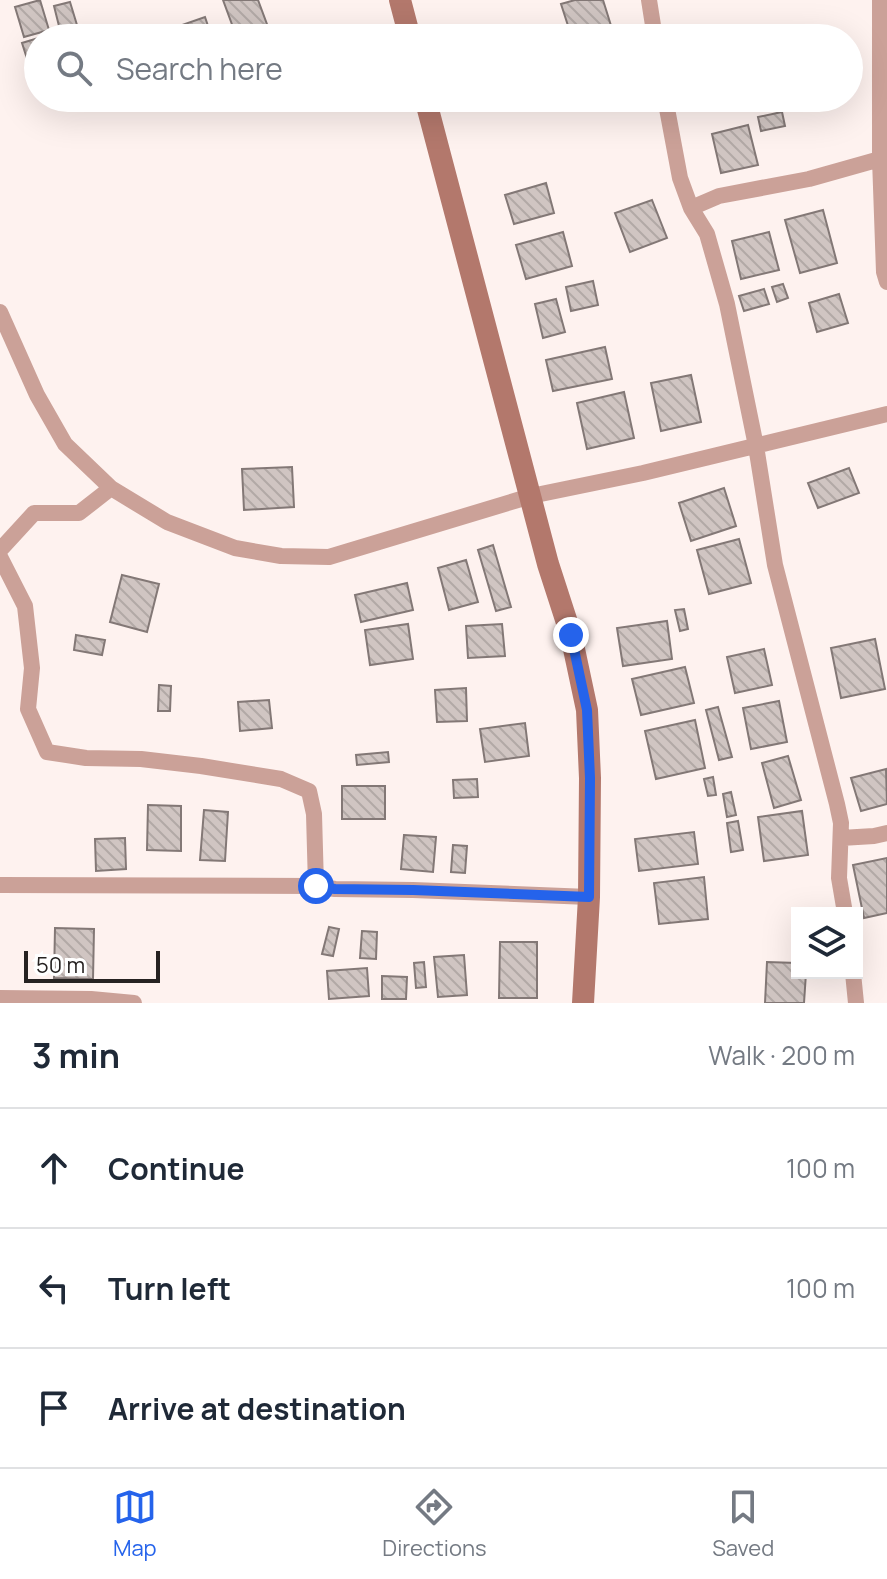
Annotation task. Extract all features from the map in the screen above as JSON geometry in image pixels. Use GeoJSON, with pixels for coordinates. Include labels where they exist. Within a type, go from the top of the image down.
{"type":"FeatureCollection","features":[{"type":"Feature","properties":{"kind":"street"},"geometry":{"type":"LineString","coordinates":[[400,0],[406,24]]}},
{"type":"Feature","properties":{"kind":"street"},"geometry":{"type":"LineString","coordinates":[[649,0],[653,24]]}},
{"type":"Feature","properties":{"kind":"street"},"geometry":{"type":"LineString","coordinates":[[880,0],[880,159],[884,272],[887,282]]}},
{"type":"Feature","properties":{"kind":"street"},"geometry":{"type":"LineString","coordinates":[[429,112],[548,564],[571,635],[587,710],[589,897],[583,1003]]}},
{"type":"Feature","properties":{"kind":"street"},"geometry":{"type":"LineString","coordinates":[[668,112],[680,178],[691,208],[707,234],[727,304],[756,446],[775,565],[811,709],[833,781],[841,823],[839,878],[844,907]]}},
{"type":"Feature","properties":{"kind":"street"},"geometry":{"type":"LineString","coordinates":[[691,208],[719,196],[809,179],[880,159]]}},
{"type":"Feature","properties":{"kind":"street"},"geometry":{"type":"LineString","coordinates":[[0,312],[37,395],[65,444],[111,488],[167,522],[235,548],[281,556],[329,557],[531,496],[643,473],[887,414]]}},
{"type":"Feature","properties":{"kind":"street"},"geometry":{"type":"LineString","coordinates":[[0,550],[34,513],[79,513],[111,488]]}},
{"type":"Feature","properties":{"kind":"street"},"geometry":{"type":"LineString","coordinates":[[0,557],[25,606],[32,668],[28,709],[47,752],[86,758],[141,759],[201,766],[281,779],[309,791],[314,814],[316,886]]}},
{"type":"Feature","properties":{"kind":"street"},"geometry":{"type":"LineString","coordinates":[[841,838],[887,833]]}},
{"type":"Feature","properties":{"kind":"street"},"geometry":{"type":"LineString","coordinates":[[0,885],[316,886],[589,897]]}},
{"type":"Feature","properties":{"kind":"street"},"geometry":{"type":"LineString","coordinates":[[854,979],[856,1003]]}},
{"type":"Feature","properties":{"kind":"street"},"geometry":{"type":"LineString","coordinates":[[0,998],[134,1003]]}},
{"type":"Feature","properties":{"kind":"building"},"geometry":{"type":"Polygon","coordinates":[[[40,0],[47,24],[24,24],[24,37],[15,7],[40,0]]]}},
{"type":"Feature","properties":{"kind":"building"},"geometry":{"type":"Polygon","coordinates":[[[223,0],[258,0],[267,24],[232,24],[223,0]]]}},
{"type":"Feature","properties":{"kind":"building"},"geometry":{"type":"Polygon","coordinates":[[[575,0],[603,0],[610,24],[567,24],[561,4],[575,0]]]}},
{"type":"Feature","properties":{"kind":"building"},"geometry":{"type":"Polygon","coordinates":[[[70,2],[77,24],[58,24],[54,6],[70,2]]]}},
{"type":"Feature","properties":{"kind":"building"},"geometry":{"type":"Polygon","coordinates":[[[205,17],[207,24],[185,24],[205,17]]]}},
{"type":"Feature","properties":{"kind":"building"},"geometry":{"type":"Polygon","coordinates":[[[782,112],[785,126],[761,131],[758,117],[782,112]]]}},
{"type":"Feature","properties":{"kind":"building"},"geometry":{"type":"Polygon","coordinates":[[[748,125],[758,165],[721,173],[712,134],[748,125]]]}},
{"type":"Feature","properties":{"kind":"building"},"geometry":{"type":"Polygon","coordinates":[[[546,183],[554,213],[514,224],[505,195],[546,183]]]}},
{"type":"Feature","properties":{"kind":"building"},"geometry":{"type":"Polygon","coordinates":[[[652,200],[667,238],[630,252],[615,213],[652,200]]]}},
{"type":"Feature","properties":{"kind":"building"},"geometry":{"type":"Polygon","coordinates":[[[823,210],[837,263],[800,273],[785,220],[823,210]]]}},
{"type":"Feature","properties":{"kind":"building"},"geometry":{"type":"Polygon","coordinates":[[[563,232],[572,266],[526,279],[516,245],[563,232]]]}},
{"type":"Feature","properties":{"kind":"building"},"geometry":{"type":"Polygon","coordinates":[[[769,232],[779,270],[741,279],[732,241],[769,232]]]}},
{"type":"Feature","properties":{"kind":"building"},"geometry":{"type":"Polygon","coordinates":[[[593,281],[598,305],[571,311],[566,287],[593,281]]]}},
{"type":"Feature","properties":{"kind":"building"},"geometry":{"type":"Polygon","coordinates":[[[783,284],[788,298],[777,302],[772,287],[783,284]]]}},
{"type":"Feature","properties":{"kind":"building"},"geometry":{"type":"Polygon","coordinates":[[[764,289],[769,304],[744,311],[739,296],[764,289]]]}},
{"type":"Feature","properties":{"kind":"building"},"geometry":{"type":"Polygon","coordinates":[[[839,294],[848,323],[817,332],[809,303],[839,294]]]}},
{"type":"Feature","properties":{"kind":"building"},"geometry":{"type":"Polygon","coordinates":[[[556,299],[565,332],[543,338],[535,304],[556,299]]]}},
{"type":"Feature","properties":{"kind":"building"},"geometry":{"type":"Polygon","coordinates":[[[605,347],[612,379],[553,391],[546,360],[605,347]]]}},
{"type":"Feature","properties":{"kind":"building"},"geometry":{"type":"Polygon","coordinates":[[[691,375],[701,422],[661,431],[651,383],[691,375]]]}},
{"type":"Feature","properties":{"kind":"building"},"geometry":{"type":"Polygon","coordinates":[[[624,392],[634,438],[587,449],[577,403],[624,392]]]}},
{"type":"Feature","properties":{"kind":"building"},"geometry":{"type":"Polygon","coordinates":[[[292,467],[294,507],[244,510],[242,469],[292,467]]]}},
{"type":"Feature","properties":{"kind":"building"},"geometry":{"type":"Polygon","coordinates":[[[849,468],[859,493],[818,508],[808,483],[849,468]]]}},
{"type":"Feature","properties":{"kind":"building"},"geometry":{"type":"Polygon","coordinates":[[[724,488],[736,526],[691,541],[679,503],[724,488]]]}},
{"type":"Feature","properties":{"kind":"building"},"geometry":{"type":"Polygon","coordinates":[[[739,539],[751,583],[709,594],[697,550],[739,539]]]}},
{"type":"Feature","properties":{"kind":"building"},"geometry":{"type":"Polygon","coordinates":[[[493,545],[511,607],[496,611],[478,550],[493,545]]]}},
{"type":"Feature","properties":{"kind":"building"},"geometry":{"type":"Polygon","coordinates":[[[466,560],[478,602],[449,610],[438,568],[466,560]]]}},
{"type":"Feature","properties":{"kind":"building"},"geometry":{"type":"Polygon","coordinates":[[[122,575],[159,584],[147,632],[110,622],[122,575]]]}},
{"type":"Feature","properties":{"kind":"building"},"geometry":{"type":"Polygon","coordinates":[[[407,583],[413,610],[361,622],[355,595],[407,583]]]}},
{"type":"Feature","properties":{"kind":"building"},"geometry":{"type":"Polygon","coordinates":[[[684,609],[688,629],[680,631],[675,610],[684,609]]]}},
{"type":"Feature","properties":{"kind":"building"},"geometry":{"type":"Polygon","coordinates":[[[667,621],[672,659],[623,666],[617,628],[667,621]]]}},
{"type":"Feature","properties":{"kind":"building"},"geometry":{"type":"Polygon","coordinates":[[[408,624],[413,659],[370,665],[365,630],[408,624]]]}},
{"type":"Feature","properties":{"kind":"building"},"geometry":{"type":"Polygon","coordinates":[[[502,624],[505,656],[468,658],[466,626],[502,624]]]}},
{"type":"Feature","properties":{"kind":"building"},"geometry":{"type":"Polygon","coordinates":[[[76,635],[105,640],[102,655],[74,650],[76,635]]]}},
{"type":"Feature","properties":{"kind":"building"},"geometry":{"type":"Polygon","coordinates":[[[875,639],[885,689],[841,698],[831,648],[875,639]]]}},
{"type":"Feature","properties":{"kind":"building"},"geometry":{"type":"Polygon","coordinates":[[[764,649],[772,685],[735,693],[727,657],[764,649]]]}},
{"type":"Feature","properties":{"kind":"building"},"geometry":{"type":"Polygon","coordinates":[[[685,667],[694,703],[641,715],[632,679],[685,667]]]}},
{"type":"Feature","properties":{"kind":"building"},"geometry":{"type":"Polygon","coordinates":[[[159,685],[171,686],[170,711],[158,711],[159,685]]]}},
{"type":"Feature","properties":{"kind":"building"},"geometry":{"type":"Polygon","coordinates":[[[466,688],[467,721],[437,722],[435,690],[466,688]]]}},
{"type":"Feature","properties":{"kind":"building"},"geometry":{"type":"Polygon","coordinates":[[[269,700],[272,728],[240,731],[238,702],[269,700]]]}},
{"type":"Feature","properties":{"kind":"building"},"geometry":{"type":"Polygon","coordinates":[[[779,701],[787,742],[751,749],[743,708],[779,701]]]}},
{"type":"Feature","properties":{"kind":"building"},"geometry":{"type":"Polygon","coordinates":[[[718,707],[732,757],[719,760],[706,710],[718,707]]]}},
{"type":"Feature","properties":{"kind":"building"},"geometry":{"type":"Polygon","coordinates":[[[695,720],[705,768],[656,779],[645,731],[695,720]]]}},
{"type":"Feature","properties":{"kind":"building"},"geometry":{"type":"Polygon","coordinates":[[[525,723],[529,756],[485,762],[480,729],[525,723]]]}},
{"type":"Feature","properties":{"kind":"building"},"geometry":{"type":"Polygon","coordinates":[[[388,752],[389,762],[357,765],[356,755],[388,752]]]}},
{"type":"Feature","properties":{"kind":"building"},"geometry":{"type":"Polygon","coordinates":[[[788,756],[801,800],[774,808],[762,763],[788,756]]]}},
{"type":"Feature","properties":{"kind":"building"},"geometry":{"type":"Polygon","coordinates":[[[886,769],[887,804],[861,811],[851,778],[886,769]]]}},
{"type":"Feature","properties":{"kind":"building"},"geometry":{"type":"Polygon","coordinates":[[[713,777],[716,795],[708,796],[704,779],[713,777]]]}},
{"type":"Feature","properties":{"kind":"building"},"geometry":{"type":"Polygon","coordinates":[[[477,779],[478,797],[454,798],[453,780],[477,779]]]}},
{"type":"Feature","properties":{"kind":"building"},"geometry":{"type":"Polygon","coordinates":[[[342,786],[385,786],[385,819],[342,819],[342,786]]]}},
{"type":"Feature","properties":{"kind":"building"},"geometry":{"type":"Polygon","coordinates":[[[731,792],[736,815],[727,817],[723,794],[731,792]]]}},
{"type":"Feature","properties":{"kind":"building"},"geometry":{"type":"Polygon","coordinates":[[[148,805],[181,806],[181,851],[147,850],[148,805]]]}},
{"type":"Feature","properties":{"kind":"building"},"geometry":{"type":"Polygon","coordinates":[[[204,810],[228,812],[225,861],[200,860],[204,810]]]}},
{"type":"Feature","properties":{"kind":"building"},"geometry":{"type":"Polygon","coordinates":[[[802,811],[808,855],[764,861],[758,817],[802,811]]]}},
{"type":"Feature","properties":{"kind":"building"},"geometry":{"type":"Polygon","coordinates":[[[738,821],[743,850],[731,852],[727,823],[738,821]]]}},
{"type":"Feature","properties":{"kind":"building"},"geometry":{"type":"Polygon","coordinates":[[[694,832],[698,864],[639,871],[635,839],[694,832]]]}},
{"type":"Feature","properties":{"kind":"building"},"geometry":{"type":"Polygon","coordinates":[[[404,835],[436,837],[433,872],[401,869],[404,835]]]}},
{"type":"Feature","properties":{"kind":"building"},"geometry":{"type":"Polygon","coordinates":[[[125,838],[126,869],[96,871],[95,839],[125,838]]]}},
{"type":"Feature","properties":{"kind":"building"},"geometry":{"type":"Polygon","coordinates":[[[453,845],[467,846],[465,873],[451,872],[453,845]]]}},
{"type":"Feature","properties":{"kind":"building"},"geometry":{"type":"Polygon","coordinates":[[[887,858],[887,913],[864,918],[853,865],[887,858]]]}},
{"type":"Feature","properties":{"kind":"building"},"geometry":{"type":"Polygon","coordinates":[[[704,877],[708,919],[659,924],[654,883],[704,877]]]}},
{"type":"Feature","properties":{"kind":"building"},"geometry":{"type":"Polygon","coordinates":[[[329,927],[339,929],[333,956],[322,954],[329,927]]]}},
{"type":"Feature","properties":{"kind":"building"},"geometry":{"type":"Polygon","coordinates":[[[55,928],[94,929],[93,979],[54,978],[55,928]]]}},
{"type":"Feature","properties":{"kind":"building"},"geometry":{"type":"Polygon","coordinates":[[[362,931],[377,932],[376,959],[360,958],[362,931]]]}},
{"type":"Feature","properties":{"kind":"building"},"geometry":{"type":"Polygon","coordinates":[[[500,942],[537,942],[537,998],[499,998],[500,942]]]}},
{"type":"Feature","properties":{"kind":"building"},"geometry":{"type":"Polygon","coordinates":[[[464,955],[467,995],[438,997],[434,957],[464,955]]]}},
{"type":"Feature","properties":{"kind":"building"},"geometry":{"type":"Polygon","coordinates":[[[424,962],[426,987],[416,988],[414,963],[424,962]]]}},
{"type":"Feature","properties":{"kind":"building"},"geometry":{"type":"Polygon","coordinates":[[[767,962],[791,963],[791,979],[806,979],[804,1003],[765,1003],[767,962]]]}},
{"type":"Feature","properties":{"kind":"building"},"geometry":{"type":"Polygon","coordinates":[[[367,968],[369,996],[329,999],[327,971],[367,968]]]}},
{"type":"Feature","properties":{"kind":"building"},"geometry":{"type":"Polygon","coordinates":[[[382,976],[407,977],[406,999],[382,999],[382,976]]]}},
{"type":"Feature","properties":{"kind":"route"},"geometry":{"type":"LineString","coordinates":[[316,886],[589,897],[587,710],[571,635]]}}]}
